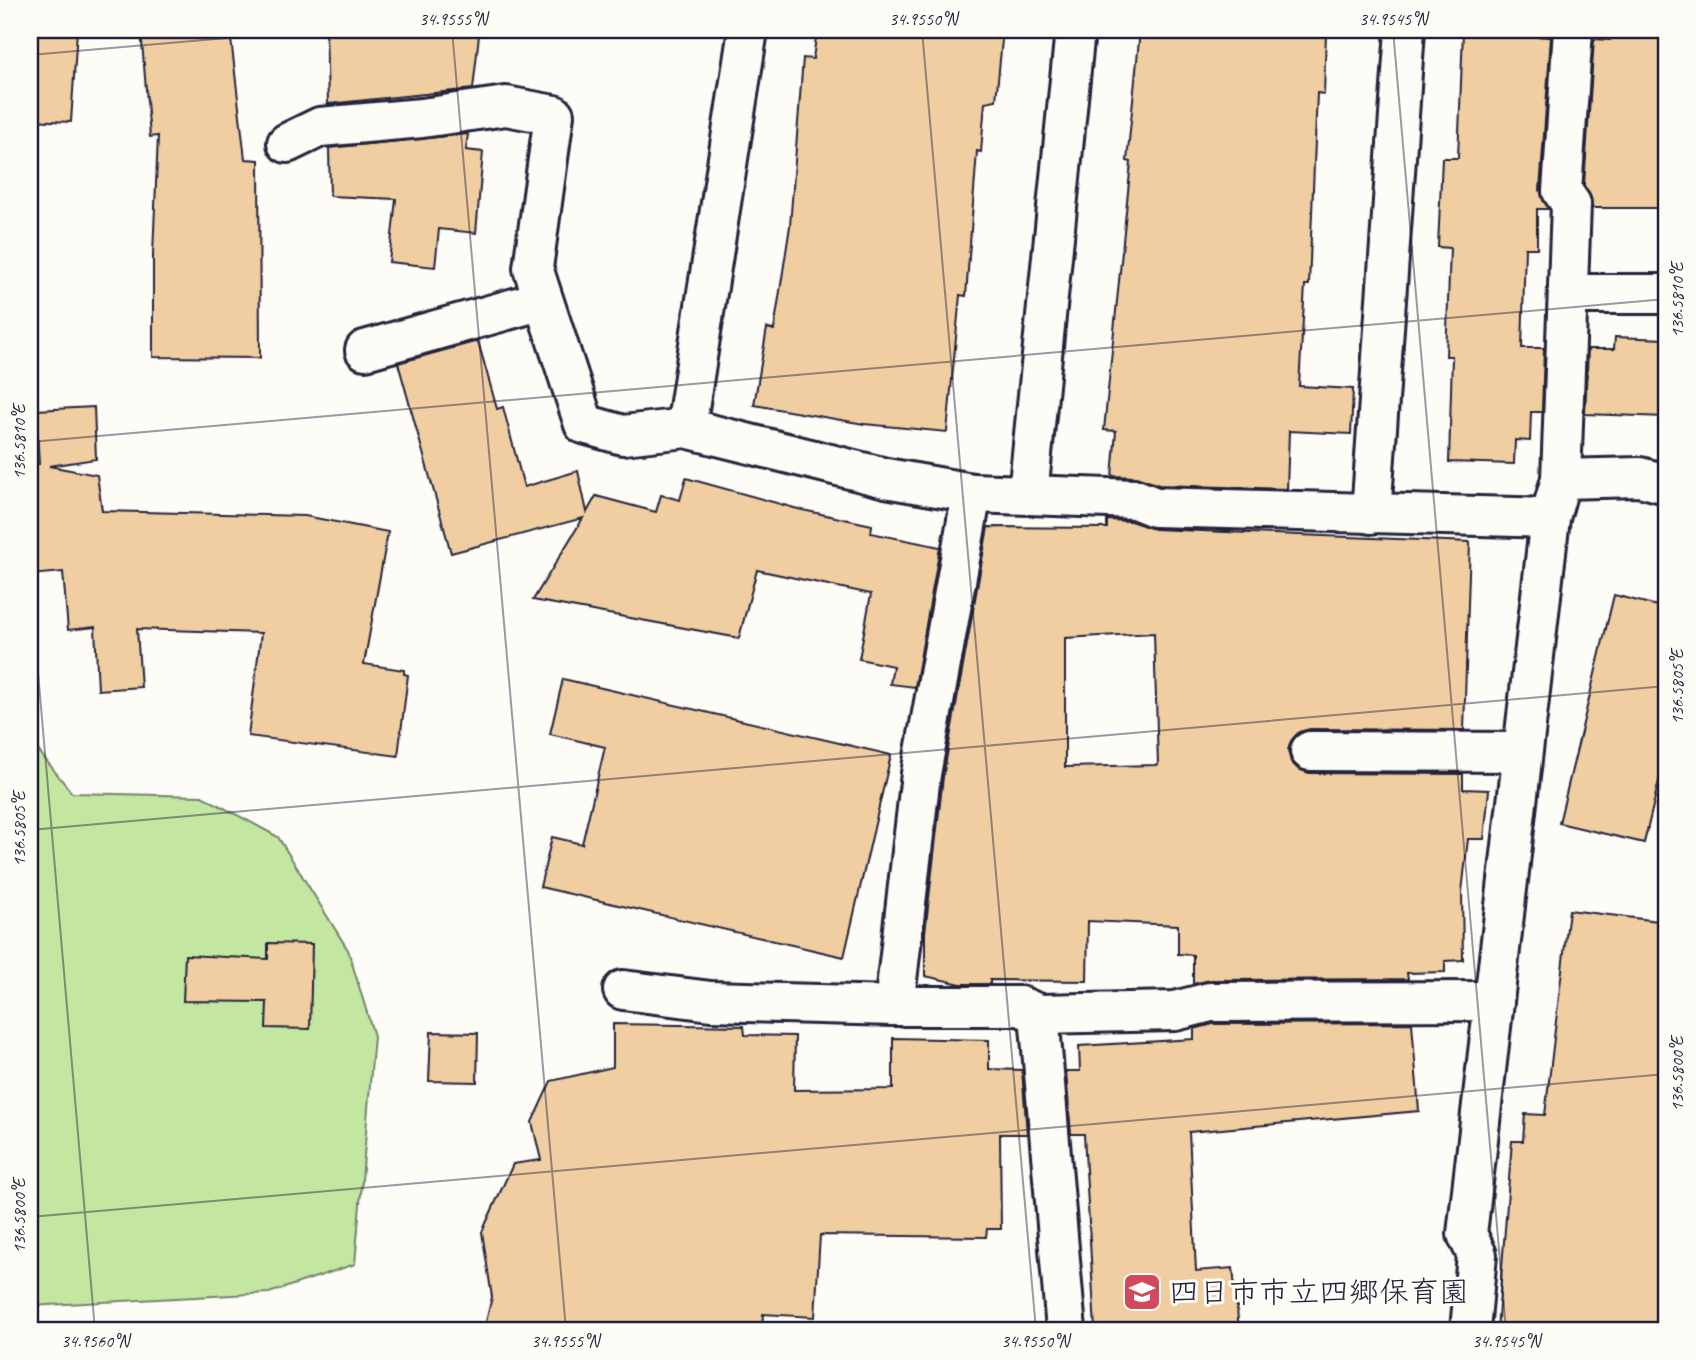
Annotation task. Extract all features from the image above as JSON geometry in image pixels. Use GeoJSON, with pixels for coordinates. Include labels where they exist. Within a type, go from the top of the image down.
{"type":"FeatureCollection","features":[{"type":"Feature","properties":{"kind":"street"},"geometry":{"type":"LineString","coordinates":[[686,428],[748,30]]}},
{"type":"Feature","properties":{"kind":"street"},"geometry":{"type":"LineString","coordinates":[[1028,494],[1075,30]]}},
{"type":"Feature","properties":{"kind":"street"},"geometry":{"type":"LineString","coordinates":[[1371,514],[1405,30]]}},
{"type":"Feature","properties":{"kind":"street"},"geometry":{"type":"LineString","coordinates":[[1470,1330],[1477,1255],[1467,1234],[1550,518],[1561,479],[1572,204],[1562,191],[1573,30]]}},
{"type":"Feature","properties":{"kind":"street"},"geometry":{"type":"LineString","coordinates":[[287,143],[320,127],[422,118],[506,106],[554,115],[533,268],[584,424],[623,435],[686,428],[886,478],[972,493],[1135,499],[1155,507],[1550,518]]}},
{"type":"Feature","properties":{"kind":"street"},"geometry":{"type":"LineString","coordinates":[[1570,294],[1666,294]]}},
{"type":"Feature","properties":{"kind":"street"},"geometry":{"type":"LineString","coordinates":[[365,350],[543,300]]}},
{"type":"Feature","properties":{"kind":"street"},"geometry":{"type":"LineString","coordinates":[[1561,479],[1640,477],[1666,484]]}},
{"type":"Feature","properties":{"kind":"street"},"geometry":{"type":"LineString","coordinates":[[894,1006],[920,774],[972,493]]}},
{"type":"Feature","properties":{"kind":"street"},"geometry":{"type":"LineString","coordinates":[[1310,751],[1521,752]]}},
{"type":"Feature","properties":{"kind":"street"},"geometry":{"type":"LineString","coordinates":[[623,990],[711,1001],[1020,1006],[1039,1014],[1175,1011],[1210,1002],[1493,1001]]}},
{"type":"Feature","properties":{"kind":"street"},"geometry":{"type":"LineString","coordinates":[[1039,1014],[1066,1330]]}},
{"type":"Feature","properties":{"kind":"green space"},"geometry":{"type":"Polygon","coordinates":[[[30,740],[72,793],[202,796],[278,837],[348,950],[374,1036],[355,1264],[269,1293],[30,1306],[30,740]]]}},
{"type":"Feature","properties":{"kind":"building"},"geometry":{"type":"Polygon","coordinates":[[[30,30],[77,30],[71,122],[30,120],[30,30]]]}},
{"type":"Feature","properties":{"kind":"building"},"geometry":{"type":"Polygon","coordinates":[[[141,30],[230,30],[245,159],[259,160],[260,358],[153,357],[153,254],[158,136],[150,137],[141,30]]]}},
{"type":"Feature","properties":{"kind":"building"},"geometry":{"type":"Polygon","coordinates":[[[326,30],[470,30],[470,35],[479,35],[473,89],[328,104],[326,30]]]}},
{"type":"Feature","properties":{"kind":"building"},"geometry":{"type":"Polygon","coordinates":[[[817,30],[1003,30],[996,100],[985,102],[981,152],[977,151],[966,296],[960,295],[947,432],[864,424],[754,405],[767,328],[774,330],[790,226],[803,58],[813,59],[817,30]]]}},
{"type":"Feature","properties":{"kind":"building"},"geometry":{"type":"Polygon","coordinates":[[[1140,30],[1319,30],[1319,33],[1326,33],[1324,94],[1317,93],[1309,285],[1305,285],[1299,386],[1353,389],[1351,434],[1289,431],[1287,489],[1159,485],[1136,477],[1112,476],[1116,431],[1104,430],[1131,162],[1127,161],[1140,30]]]}},
{"type":"Feature","properties":{"kind":"building"},"geometry":{"type":"Polygon","coordinates":[[[1610,30],[1666,30],[1665,208],[1593,208],[1584,185],[1594,39],[1610,40],[1610,30]]]}},
{"type":"Feature","properties":{"kind":"building"},"geometry":{"type":"Polygon","coordinates":[[[1463,32],[1551,37],[1540,190],[1548,209],[1537,209],[1537,248],[1525,248],[1522,348],[1544,348],[1542,412],[1531,412],[1530,441],[1515,440],[1514,464],[1449,462],[1452,356],[1446,356],[1450,248],[1438,247],[1442,158],[1458,158],[1463,32]]]}},
{"type":"Feature","properties":{"kind":"building"},"geometry":{"type":"Polygon","coordinates":[[[468,134],[466,150],[483,152],[476,233],[439,229],[435,267],[389,262],[396,199],[330,196],[329,148],[468,134]]]}},
{"type":"Feature","properties":{"kind":"building"},"geometry":{"type":"Polygon","coordinates":[[[1615,337],[1666,339],[1666,417],[1585,414],[1588,349],[1614,349],[1615,337]]]}},
{"type":"Feature","properties":{"kind":"building"},"geometry":{"type":"Polygon","coordinates":[[[478,341],[497,409],[503,407],[524,487],[578,471],[587,512],[596,496],[656,512],[661,495],[680,500],[686,478],[798,509],[872,525],[871,533],[940,547],[915,687],[890,684],[893,666],[859,659],[871,594],[757,570],[739,638],[533,600],[583,518],[451,553],[398,363],[478,341]]]}},
{"type":"Feature","properties":{"kind":"building"},"geometry":{"type":"Polygon","coordinates":[[[94,407],[96,459],[49,466],[97,475],[102,511],[305,516],[388,532],[364,664],[404,670],[404,674],[408,675],[398,756],[248,736],[261,633],[137,629],[141,687],[98,690],[95,627],[68,630],[63,572],[30,575],[30,462],[39,464],[36,410],[94,407]]]}},
{"type":"Feature","properties":{"kind":"building"},"geometry":{"type":"Polygon","coordinates":[[[1107,520],[1130,521],[1154,529],[1470,542],[1464,730],[1310,729],[1299,732],[1291,741],[1288,750],[1291,762],[1298,769],[1309,773],[1463,774],[1463,789],[1489,790],[1484,839],[1468,839],[1462,892],[1463,960],[1445,961],[1445,972],[1407,973],[1408,979],[1210,980],[1193,984],[1193,955],[1178,954],[1178,925],[1088,921],[1087,981],[990,980],[990,984],[961,984],[925,976],[925,933],[943,777],[988,527],[1107,528],[1107,520]],[[1154,633],[1065,638],[1065,767],[1158,765],[1154,633]]]}},
{"type":"Feature","properties":{"kind":"building"},"geometry":{"type":"Polygon","coordinates":[[[1614,595],[1666,608],[1666,752],[1644,843],[1559,823],[1614,595]]]}},
{"type":"Feature","properties":{"kind":"building"},"geometry":{"type":"Polygon","coordinates":[[[563,679],[891,755],[844,957],[540,887],[552,837],[582,844],[605,747],[550,734],[563,679]]]}},
{"type":"Feature","properties":{"kind":"building"},"geometry":{"type":"Polygon","coordinates":[[[1569,910],[1666,922],[1666,1330],[1497,1330],[1512,1141],[1523,1141],[1525,1114],[1545,1115],[1569,910]]]}},
{"type":"Feature","properties":{"kind":"building"},"geometry":{"type":"Polygon","coordinates":[[[268,943],[312,944],[310,1029],[266,1028],[267,1002],[183,1001],[185,955],[268,959],[268,943]]]}},
{"type":"Feature","properties":{"kind":"building"},"geometry":{"type":"Polygon","coordinates":[[[1412,1023],[1419,1111],[1189,1132],[1196,1271],[1233,1268],[1239,1330],[1095,1330],[1084,1134],[1071,1134],[1066,1071],[1080,1071],[1079,1046],[1194,1039],[1194,1029],[1213,1024],[1412,1023]]]}},
{"type":"Feature","properties":{"kind":"building"},"geometry":{"type":"Polygon","coordinates":[[[613,1024],[744,1026],[745,1035],[795,1036],[794,1090],[893,1089],[893,1038],[989,1040],[989,1069],[1022,1070],[1027,1134],[1000,1134],[1001,1229],[987,1229],[986,1237],[820,1235],[815,1317],[763,1314],[762,1330],[484,1330],[492,1297],[482,1232],[513,1164],[541,1160],[532,1122],[551,1081],[613,1067],[613,1024]]]}},
{"type":"Feature","properties":{"kind":"building"},"geometry":{"type":"Polygon","coordinates":[[[431,1032],[478,1033],[477,1082],[429,1081],[431,1032]]]}},
{"type":"Feature","properties":{"kind":"place","name":"四日市市立四郷保育園"},"geometry":{"type":"Point","coordinates":[1142,1292]}}]}
